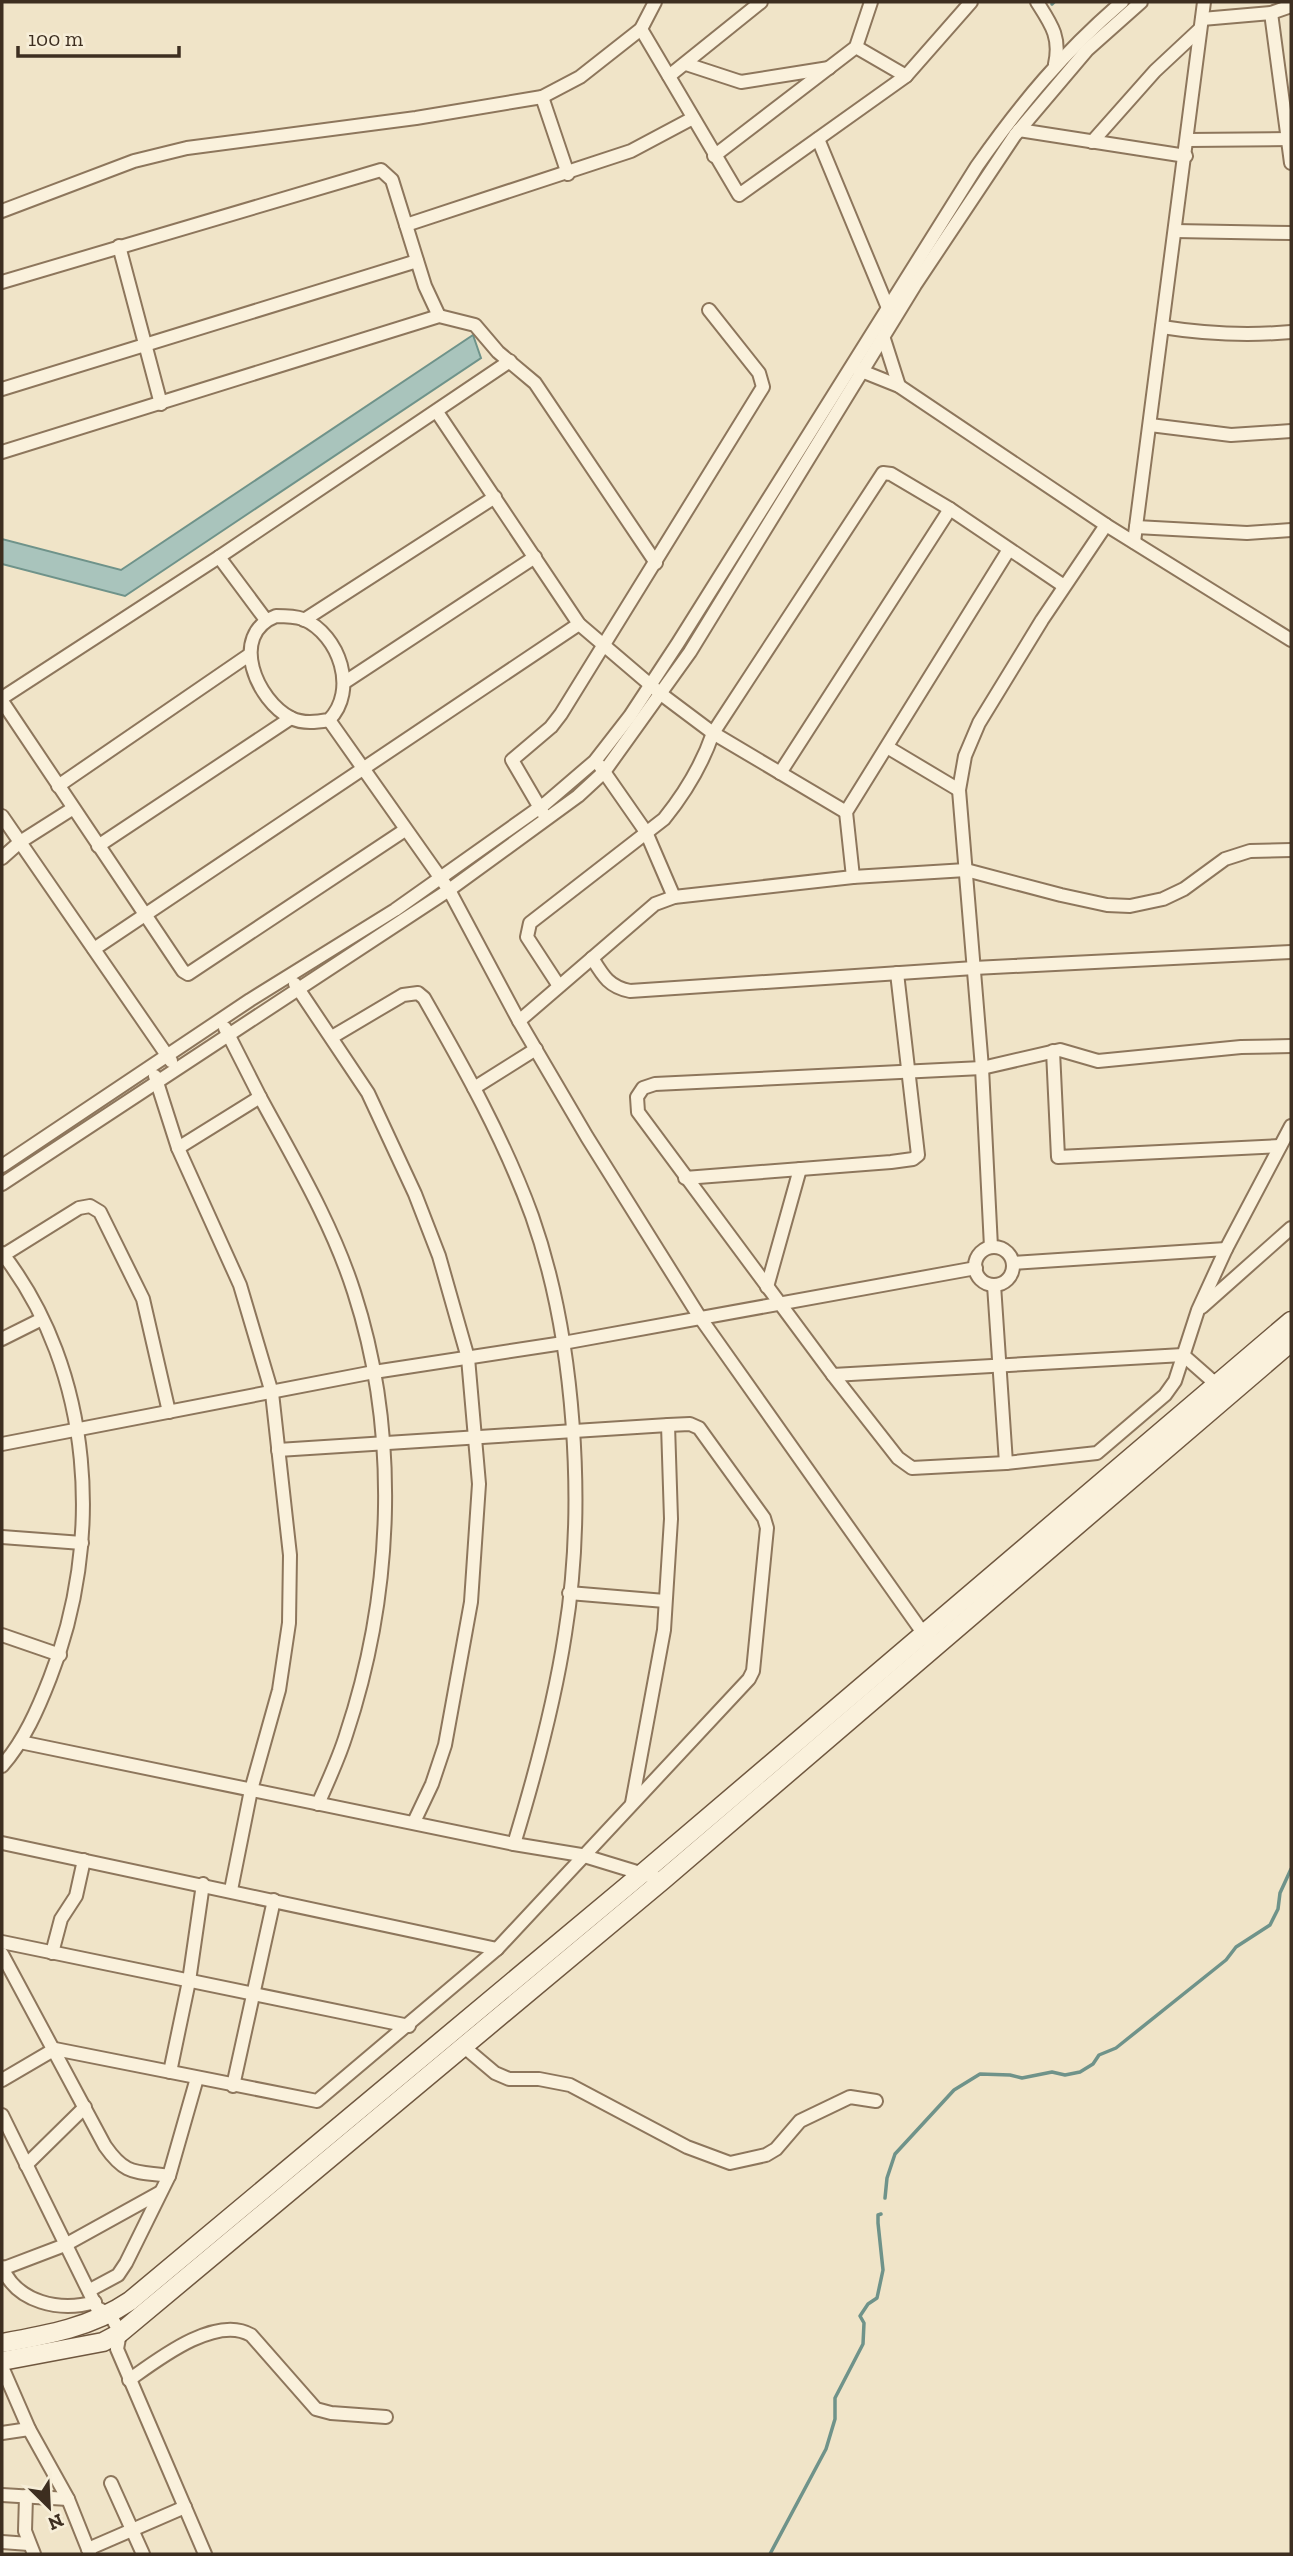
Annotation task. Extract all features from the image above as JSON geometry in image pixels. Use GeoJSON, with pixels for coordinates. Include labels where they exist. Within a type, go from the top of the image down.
{"type":"FeatureCollection","features":[{"type":"Feature","properties":{"kind":"main road"},"geometry":{"type":"LineString","coordinates":[[2,2361],[113,2342],[663,1880],[928,1640],[1216,1384],[1291,1321]]}},
{"type":"Feature","properties":{"kind":"main road"},"geometry":{"type":"LineString","coordinates":[[2,2343],[97,2307],[193,2249],[644,1872],[1291,1342]]}},
{"type":"Feature","properties":{"kind":"street"},"geometry":{"type":"LineString","coordinates":[[2,211],[134,161],[187,148],[416,118],[542,97],[580,77],[640,29],[655,2]]}},
{"type":"Feature","properties":{"kind":"street"},"geometry":{"type":"LineString","coordinates":[[669,76],[761,2]]}},
{"type":"Feature","properties":{"kind":"street"},"geometry":{"type":"LineString","coordinates":[[714,156],[856,47],[871,2]]}},
{"type":"Feature","properties":{"kind":"street"},"geometry":{"type":"LineString","coordinates":[[640,29],[739,195],[906,76],[971,2]]}},
{"type":"Feature","properties":{"kind":"street"},"geometry":{"type":"LineString","coordinates":[[1037,2],[1057,34],[1055,65]]}},
{"type":"Feature","properties":{"kind":"street"},"geometry":{"type":"LineString","coordinates":[[769,512],[719,578],[650,685],[595,761],[539,808],[441,879],[166,1054],[3,1166],[7,1181],[176,1067],[449,890],[548,819],[604,772],[661,694],[732,585],[769,512],[858,369],[888,307],[958,219],[998,147],[1038,86],[1055,65],[1122,2]]}},
{"type":"Feature","properties":{"kind":"street"},"geometry":{"type":"LineString","coordinates":[[858,369],[884,339],[946,212],[998,147],[1018,130],[1087,50],[1141,2]]}},
{"type":"Feature","properties":{"kind":"street"},"geometry":{"type":"LineString","coordinates":[[1134,542],[1204,2]]}},
{"type":"Feature","properties":{"kind":"street"},"geometry":{"type":"LineString","coordinates":[[1092,142],[1201,24],[1271,13],[1291,6]]}},
{"type":"Feature","properties":{"kind":"street"},"geometry":{"type":"LineString","coordinates":[[1271,13],[1291,163]]}},
{"type":"Feature","properties":{"kind":"street"},"geometry":{"type":"LineString","coordinates":[[856,47],[906,76]]}},
{"type":"Feature","properties":{"kind":"street"},"geometry":{"type":"LineString","coordinates":[[686,64],[741,82],[831,68]]}},
{"type":"Feature","properties":{"kind":"street"},"geometry":{"type":"LineString","coordinates":[[1038,86],[1049,95]]}},
{"type":"Feature","properties":{"kind":"street"},"geometry":{"type":"LineString","coordinates":[[542,97],[568,174]]}},
{"type":"Feature","properties":{"kind":"street"},"geometry":{"type":"LineString","coordinates":[[406,225],[631,152],[693,118]]}},
{"type":"Feature","properties":{"kind":"street"},"geometry":{"type":"LineString","coordinates":[[1018,130],[1186,156]]}},
{"type":"Feature","properties":{"kind":"street"},"geometry":{"type":"LineString","coordinates":[[818,139],[888,307]]}},
{"type":"Feature","properties":{"kind":"street"},"geometry":{"type":"LineString","coordinates":[[1188,140],[1289,139]]}},
{"type":"Feature","properties":{"kind":"street"},"geometry":{"type":"LineString","coordinates":[[2,282],[381,170],[392,180],[417,261],[439,316]]}},
{"type":"Feature","properties":{"kind":"street"},"geometry":{"type":"LineString","coordinates":[[946,212],[958,219]]}},
{"type":"Feature","properties":{"kind":"street"},"geometry":{"type":"LineString","coordinates":[[1175,231],[1291,233]]}},
{"type":"Feature","properties":{"kind":"street"},"geometry":{"type":"LineString","coordinates":[[119,246],[161,404]]}},
{"type":"Feature","properties":{"kind":"street"},"geometry":{"type":"LineString","coordinates":[[2,389],[417,261]]}},
{"type":"Feature","properties":{"kind":"street"},"geometry":{"type":"LineString","coordinates":[[548,819],[512,760],[551,727],[605,646],[763,387],[759,373],[709,310]]}},
{"type":"Feature","properties":{"kind":"street"},"geometry":{"type":"LineString","coordinates":[[2,452],[439,316],[475,325],[498,352],[548,399],[656,563]]}},
{"type":"Feature","properties":{"kind":"street"},"geometry":{"type":"LineString","coordinates":[[1162,327],[1221,334],[1291,332]]}},
{"type":"Feature","properties":{"kind":"street"},"geometry":{"type":"LineString","coordinates":[[884,339],[898,386]]}},
{"type":"Feature","properties":{"kind":"street"},"geometry":{"type":"LineString","coordinates":[[405,830],[196,972],[188,974],[183,971],[72,809],[2,699],[510,361]]}},
{"type":"Feature","properties":{"kind":"street"},"geometry":{"type":"LineString","coordinates":[[858,369],[898,386],[1105,525],[1291,640]]}},
{"type":"Feature","properties":{"kind":"street"},"geometry":{"type":"LineString","coordinates":[[437,412],[579,624],[661,694],[713,733],[846,812]]}},
{"type":"Feature","properties":{"kind":"street"},"geometry":{"type":"LineString","coordinates":[[1150,425],[1231,435],[1291,431]]}},
{"type":"Feature","properties":{"kind":"street"},"geometry":{"type":"LineString","coordinates":[[559,986],[527,937],[530,923],[664,819],[705,757],[713,733],[884,473],[891,474],[950,509],[1008,551],[1064,586]]}},
{"type":"Feature","properties":{"kind":"street"},"geometry":{"type":"LineString","coordinates":[[304,620],[495,497]]}},
{"type":"Feature","properties":{"kind":"street"},"geometry":{"type":"LineString","coordinates":[[780,774],[950,509]]}},
{"type":"Feature","properties":{"kind":"street"},"geometry":{"type":"LineString","coordinates":[[991,1247],[982,1068],[959,790],[965,756],[979,723],[1105,525]]}},
{"type":"Feature","properties":{"kind":"street"},"geometry":{"type":"LineString","coordinates":[[1136,527],[1247,533],[1291,530]]}},
{"type":"Feature","properties":{"kind":"street"},"geometry":{"type":"LineString","coordinates":[[853,877],[846,812],[1008,551]]}},
{"type":"Feature","properties":{"kind":"street"},"geometry":{"type":"LineString","coordinates":[[219,557],[266,620]]}},
{"type":"Feature","properties":{"kind":"street"},"geometry":{"type":"LineString","coordinates":[[345,682],[535,557]]}},
{"type":"Feature","properties":{"kind":"street"},"geometry":{"type":"LineString","coordinates":[[719,578],[732,585]]}},
{"type":"Feature","properties":{"kind":"street"},"geometry":{"type":"LineString","coordinates":[[289,616],[304,620],[323,635],[335,651],[345,682],[344,700],[329,720],[312,723],[290,718],[263,690],[249,655],[251,640],[266,620],[289,616]]}},
{"type":"Feature","properties":{"kind":"street"},"geometry":{"type":"LineString","coordinates":[[94,949],[579,624]]}},
{"type":"Feature","properties":{"kind":"street"},"geometry":{"type":"LineString","coordinates":[[58,786],[249,655]]}},
{"type":"Feature","properties":{"kind":"street"},"geometry":{"type":"LineString","coordinates":[[98,846],[290,718]]}},
{"type":"Feature","properties":{"kind":"street"},"geometry":{"type":"LineString","coordinates":[[329,720],[449,890],[519,1021],[699,1316],[928,1640]]}},
{"type":"Feature","properties":{"kind":"street"},"geometry":{"type":"LineString","coordinates":[[887,747],[959,790]]}},
{"type":"Feature","properties":{"kind":"street"},"geometry":{"type":"LineString","coordinates":[[595,761],[646,832],[674,897]]}},
{"type":"Feature","properties":{"kind":"street"},"geometry":{"type":"LineString","coordinates":[[2,858],[20,842],[72,809]]}},
{"type":"Feature","properties":{"kind":"street"},"geometry":{"type":"LineString","coordinates":[[2,816],[176,1067]]}},
{"type":"Feature","properties":{"kind":"street"},"geometry":{"type":"LineString","coordinates":[[519,1021],[655,904],[674,897],[853,877],[966,870],[1061,895],[1107,905],[1130,906],[1163,899],[1184,889],[1225,859],[1250,851],[1291,850]]}},
{"type":"Feature","properties":{"kind":"street"},"geometry":{"type":"LineString","coordinates":[[362,929],[370,942]]}},
{"type":"Feature","properties":{"kind":"street"},"geometry":{"type":"LineString","coordinates":[[592,958],[606,980],[615,988],[630,991],[974,968],[1291,952]]}},
{"type":"Feature","properties":{"kind":"street"},"geometry":{"type":"LineString","coordinates":[[685,1178],[913,1160],[918,1155],[897,973]]}},
{"type":"Feature","properties":{"kind":"street"},"geometry":{"type":"LineString","coordinates":[[289,975],[368,1093],[415,1194],[439,1256],[468,1358],[479,1520],[467,1626],[445,1745],[432,1784],[414,1822]]}},
{"type":"Feature","properties":{"kind":"street"},"geometry":{"type":"LineString","coordinates":[[332,1037],[403,995],[418,993],[424,998],[508,1155],[532,1217],[551,1281],[563,1343],[572,1431],[574,1508],[569,1593],[566,1632],[541,1754],[514,1844]]}},
{"type":"Feature","properties":{"kind":"street"},"geometry":{"type":"LineString","coordinates":[[220,1020],[335,1242],[361,1316],[374,1372],[385,1443],[387,1504],[384,1542],[367,1651],[346,1735],[318,1804]]}},
{"type":"Feature","properties":{"kind":"street"},"geometry":{"type":"LineString","coordinates":[[1291,1046],[1241,1047],[1098,1060],[1071,1052],[1053,1051],[982,1068],[655,1084],[643,1088],[637,1097],[638,1112],[685,1178],[833,1375],[898,1458],[912,1468],[1006,1463],[1097,1453],[1165,1395],[1175,1381],[1198,1310],[1226,1249],[1291,1126]]}},
{"type":"Feature","properties":{"kind":"street"},"geometry":{"type":"LineString","coordinates":[[474,1088],[536,1049]]}},
{"type":"Feature","properties":{"kind":"street"},"geometry":{"type":"LineString","coordinates":[[1053,1051],[1058,1157],[1280,1146]]}},
{"type":"Feature","properties":{"kind":"street"},"geometry":{"type":"LineString","coordinates":[[151,1065],[178,1148],[240,1284],[272,1393],[290,1555],[289,1623],[279,1690],[251,1790],[230,1890]]}},
{"type":"Feature","properties":{"kind":"street"},"geometry":{"type":"LineString","coordinates":[[178,1148],[260,1097]]}},
{"type":"Feature","properties":{"kind":"street"},"geometry":{"type":"LineString","coordinates":[[61,1126],[69,1139]]}},
{"type":"Feature","properties":{"kind":"street"},"geometry":{"type":"LineString","coordinates":[[767,1287],[800,1169]]}},
{"type":"Feature","properties":{"kind":"street"},"geometry":{"type":"LineString","coordinates":[[5,1758],[20,1742],[60,1655],[72,1611],[82,1543],[83,1500],[76,1430],[66,1380],[42,1320],[2,1255],[79,1208],[90,1206],[100,1212],[143,1299],[169,1412]]}},
{"type":"Feature","properties":{"kind":"street"},"geometry":{"type":"LineString","coordinates":[[1198,1310],[1291,1228]]}},
{"type":"Feature","properties":{"kind":"street"},"geometry":{"type":"LineString","coordinates":[[991,1247],[1003,1249],[1013,1263],[1010,1275],[994,1284],[984,1282],[976,1268],[978,1257],[991,1247]]}},
{"type":"Feature","properties":{"kind":"street"},"geometry":{"type":"LineString","coordinates":[[1013,1263],[1226,1249]]}},
{"type":"Feature","properties":{"kind":"street"},"geometry":{"type":"LineString","coordinates":[[2,1444],[374,1372],[563,1343],[699,1316],[976,1268]]}},
{"type":"Feature","properties":{"kind":"street"},"geometry":{"type":"LineString","coordinates":[[994,1284],[1006,1463]]}},
{"type":"Feature","properties":{"kind":"street"},"geometry":{"type":"LineString","coordinates":[[2,1339],[42,1320]]}},
{"type":"Feature","properties":{"kind":"street"},"geometry":{"type":"LineString","coordinates":[[833,1375],[1183,1355],[1216,1384]]}},
{"type":"Feature","properties":{"kind":"street"},"geometry":{"type":"LineString","coordinates":[[2,2080],[55,2049],[317,2101],[497,1949],[581,1856],[750,1679],[767,1538],[764,1518],[705,1435],[690,1424],[278,1450]]}},
{"type":"Feature","properties":{"kind":"street"},"geometry":{"type":"LineString","coordinates":[[632,1804],[648,1730],[665,1601],[671,1519],[667,1425]]}},
{"type":"Feature","properties":{"kind":"street"},"geometry":{"type":"LineString","coordinates":[[2,1537],[82,1543]]}},
{"type":"Feature","properties":{"kind":"street"},"geometry":{"type":"LineString","coordinates":[[569,1593],[665,1601]]}},
{"type":"Feature","properties":{"kind":"street"},"geometry":{"type":"LineString","coordinates":[[2,1635],[60,1655]]}},
{"type":"Feature","properties":{"kind":"street"},"geometry":{"type":"LineString","coordinates":[[20,1742],[581,1856],[644,1872],[663,1880]]}},
{"type":"Feature","properties":{"kind":"street"},"geometry":{"type":"LineString","coordinates":[[2,1843],[497,1949]]}},
{"type":"Feature","properties":{"kind":"street"},"geometry":{"type":"LineString","coordinates":[[52,1953],[61,1919],[76,1896],[84,1860]]}},
{"type":"Feature","properties":{"kind":"street"},"geometry":{"type":"LineString","coordinates":[[170,2072],[189,1981],[203,1884]]}},
{"type":"Feature","properties":{"kind":"street"},"geometry":{"type":"LineString","coordinates":[[233,2085],[274,1900]]}},
{"type":"Feature","properties":{"kind":"street"},"geometry":{"type":"LineString","coordinates":[[2,1942],[409,2026]]}},
{"type":"Feature","properties":{"kind":"street"},"geometry":{"type":"LineString","coordinates":[[2,1954],[118,2165],[130,2171],[169,2176]]}},
{"type":"Feature","properties":{"kind":"street"},"geometry":{"type":"LineString","coordinates":[[463,2046],[495,2073],[509,2079],[539,2079],[570,2085],[687,2147],[730,2163],[766,2155],[776,2149],[800,2121],[850,2097],[876,2101]]}},
{"type":"Feature","properties":{"kind":"street"},"geometry":{"type":"LineString","coordinates":[[97,2307],[118,2275],[169,2176],[197,2078]]}},
{"type":"Feature","properties":{"kind":"street"},"geometry":{"type":"LineString","coordinates":[[26,2165],[85,2107]]}},
{"type":"Feature","properties":{"kind":"street"},"geometry":{"type":"LineString","coordinates":[[2,2115],[97,2307],[204,2554]]}},
{"type":"Feature","properties":{"kind":"street"},"geometry":{"type":"LineString","coordinates":[[97,2307],[74,2308],[33,2298],[17,2291],[2,2268],[65,2245],[160,2193]]}},
{"type":"Feature","properties":{"kind":"street"},"geometry":{"type":"LineString","coordinates":[[97,2307],[113,2342]]}},
{"type":"Feature","properties":{"kind":"street"},"geometry":{"type":"LineString","coordinates":[[129,2380],[180,2345],[199,2337],[236,2329],[251,2335],[316,2409],[331,2413],[386,2417]]}},
{"type":"Feature","properties":{"kind":"street"},"geometry":{"type":"LineString","coordinates":[[2,2367],[29,2429],[68,2499],[89,2552],[185,2507]]}},
{"type":"Feature","properties":{"kind":"street"},"geometry":{"type":"LineString","coordinates":[[2,2433],[29,2429]]}},
{"type":"Feature","properties":{"kind":"street"},"geometry":{"type":"LineString","coordinates":[[111,2483],[143,2554]]}},
{"type":"Feature","properties":{"kind":"street"},"geometry":{"type":"LineString","coordinates":[[2,2495],[68,2499]]}},
{"type":"Feature","properties":{"kind":"street"},"geometry":{"type":"LineString","coordinates":[[26,2496],[25,2532],[31,2549]]}},
{"type":"Feature","properties":{"kind":"street"},"geometry":{"type":"LineString","coordinates":[[2,2542],[31,2549]]}},
{"type":"Feature","properties":{"kind":"water"},"geometry":{"type":"Polygon","coordinates":[[[473,335],[481,358],[125,596],[2,564],[2,539],[121,570],[473,335]]]}},
{"type":"Feature","properties":{"kind":"waterway"},"geometry":{"type":"LineString","coordinates":[[885,2198],[887,2178],[895,2154],[954,2090],[980,2074],[1022,2078],[1052,2072],[1065,2075],[1080,2072],[1093,2064],[1099,2055],[1116,2048],[1226,1960],[1236,1947],[1270,1925],[1291,1869]]}},
{"type":"Feature","properties":{"kind":"waterway"},"geometry":{"type":"LineString","coordinates":[[770,2554],[826,2449],[835,2419],[835,2398],[863,2344],[864,2323],[860,2316],[868,2304],[877,2298],[883,2270],[878,2223],[878,2215],[881,2214]]}}]}
